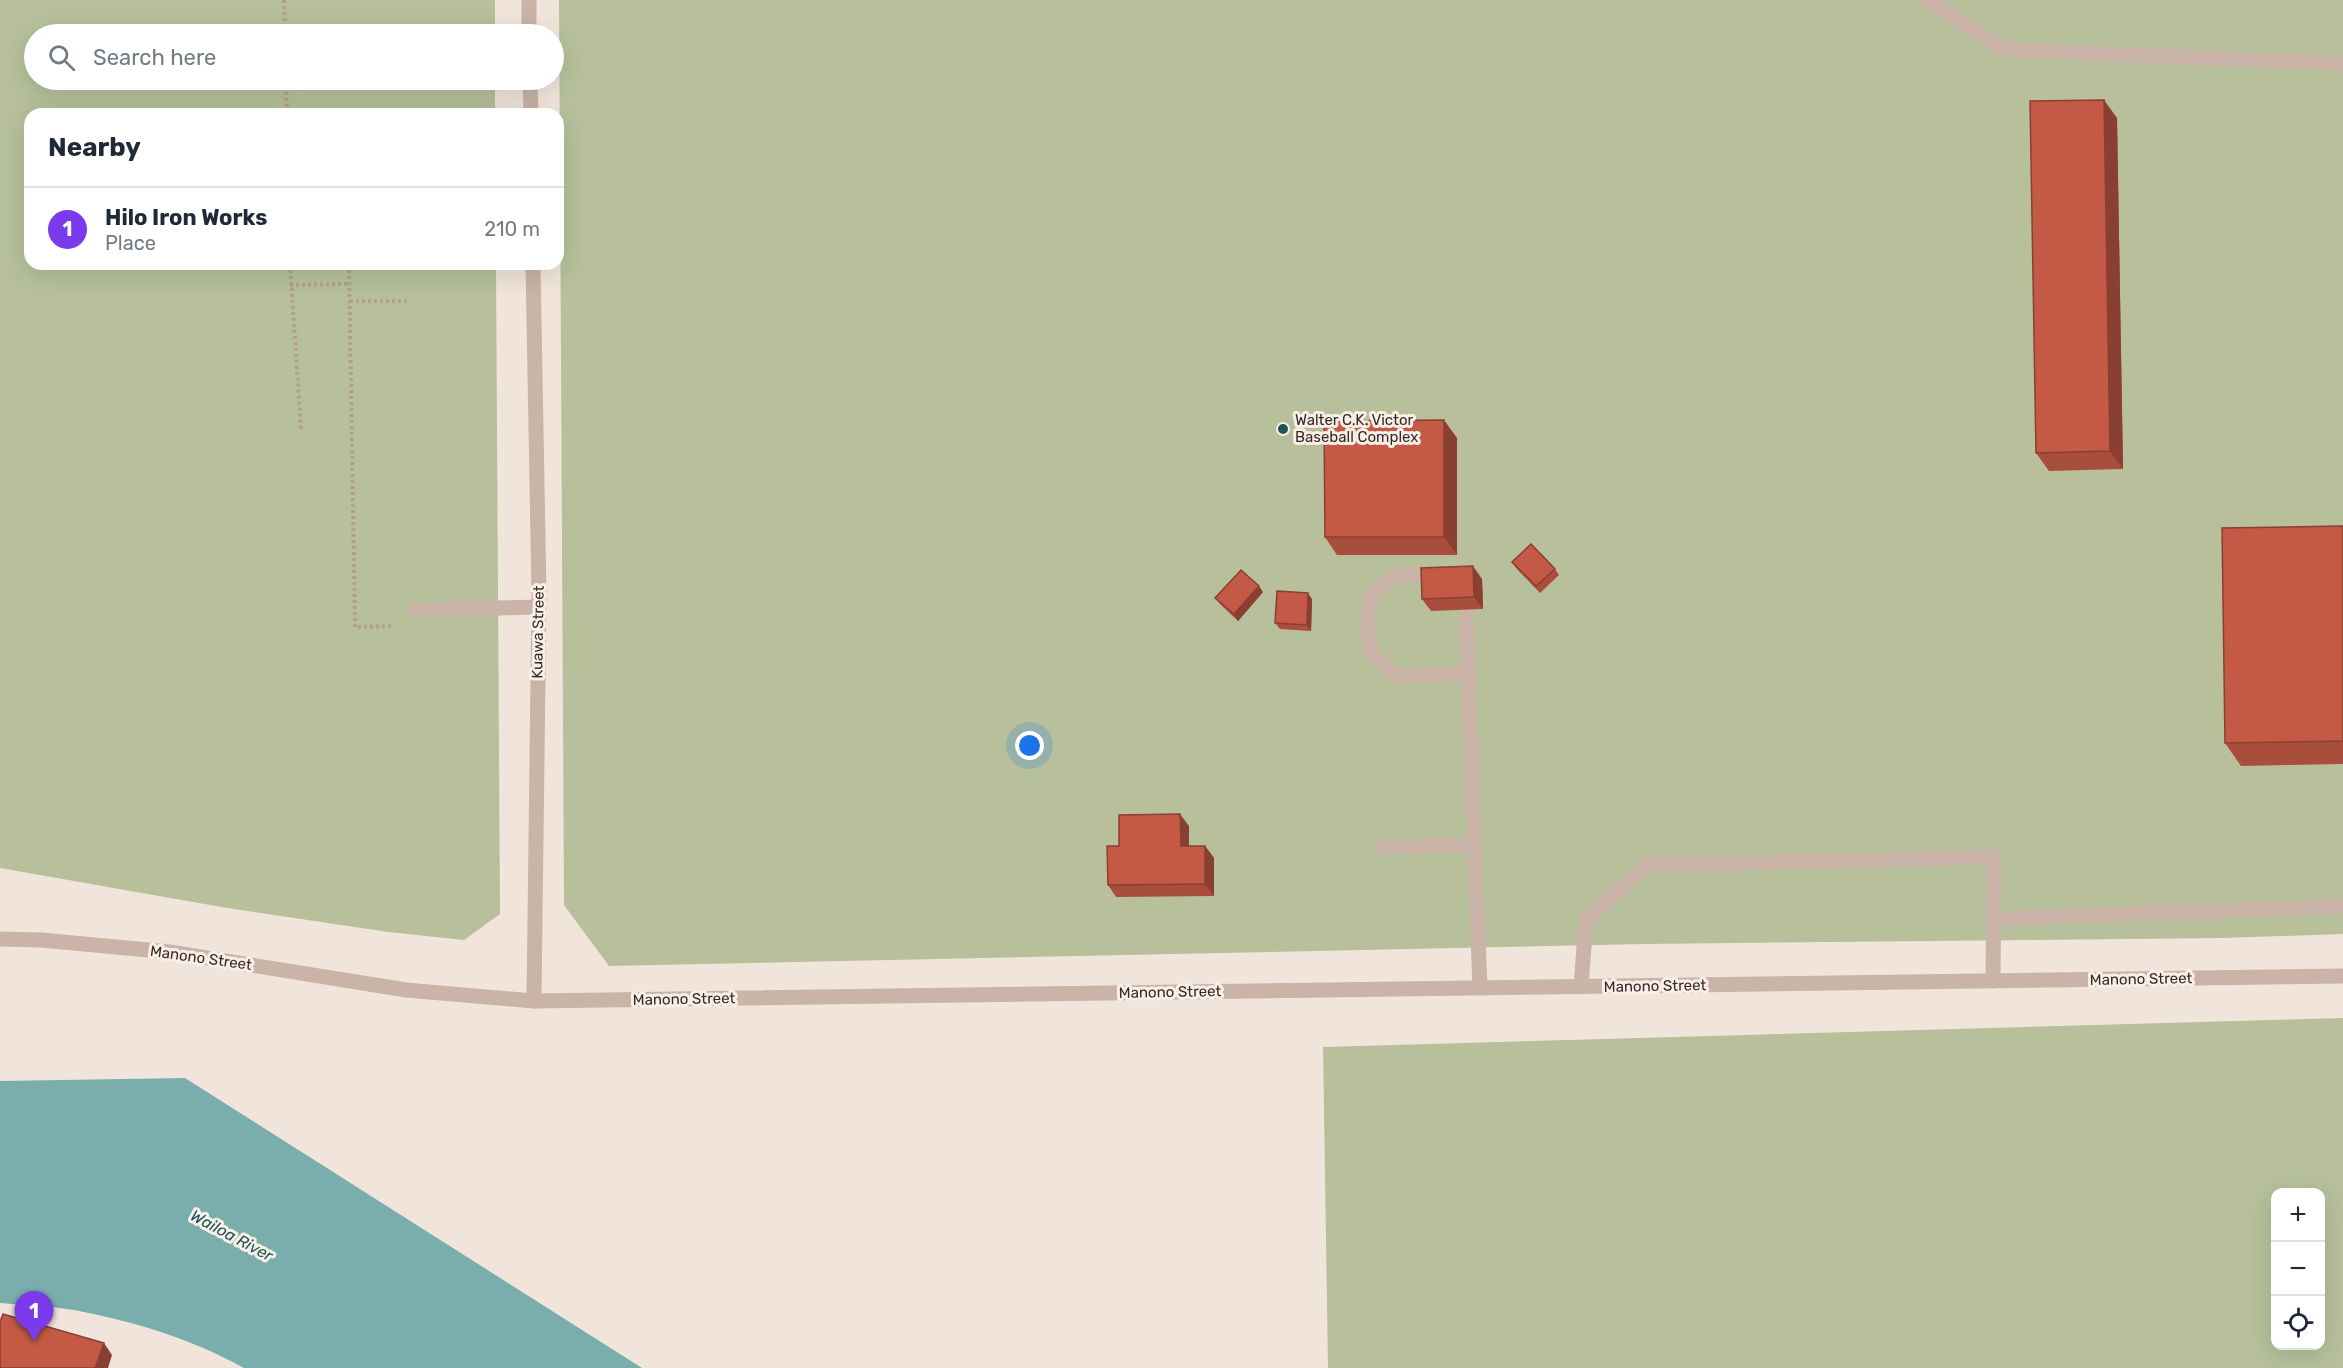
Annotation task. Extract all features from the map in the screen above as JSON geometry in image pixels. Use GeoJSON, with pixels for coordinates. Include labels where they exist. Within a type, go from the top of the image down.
{"type":"FeatureCollection","features":[{"type":"Feature","properties":{"kind":"street"},"geometry":{"type":"LineString","coordinates":[[529,0],[529,24]]}},
{"type":"Feature","properties":{"kind":"street"},"geometry":{"type":"LineString","coordinates":[[1927,0],[2005,51],[2343,63]]}},
{"type":"Feature","properties":{"kind":"street"},"geometry":{"type":"LineString","coordinates":[[530,90],[531,108]]}},
{"type":"Feature","properties":{"kind":"street","name":"Kuawa Street"},"geometry":{"type":"LineString","coordinates":[[533,270],[539,607],[534,1001]]}},
{"type":"Feature","properties":{"kind":"street"},"geometry":{"type":"LineString","coordinates":[[1468,673],[1399,677],[1372,656],[1366,618],[1374,593],[1397,574],[1437,574],[1465,586],[1480,988]]}},
{"type":"Feature","properties":{"kind":"street"},"geometry":{"type":"LineString","coordinates":[[414,610],[539,607]]}},
{"type":"Feature","properties":{"kind":"street"},"geometry":{"type":"LineString","coordinates":[[1382,847],[1474,845]]}},
{"type":"Feature","properties":{"kind":"street"},"geometry":{"type":"LineString","coordinates":[[1581,987],[1586,920],[1646,866],[1994,857],[1993,981]]}},
{"type":"Feature","properties":{"kind":"street"},"geometry":{"type":"LineString","coordinates":[[1994,919],[2343,906]]}},
{"type":"Feature","properties":{"kind":"street","name":"Manono Street"},"geometry":{"type":"LineString","coordinates":[[0,939],[41,940],[170,952],[406,990],[534,1001],[2343,976]]}},
{"type":"Feature","properties":{"kind":"path"},"geometry":{"type":"LineString","coordinates":[[284,0],[285,24]]}},
{"type":"Feature","properties":{"kind":"path"},"geometry":{"type":"LineString","coordinates":[[286,90],[287,108]]}},
{"type":"Feature","properties":{"kind":"path"},"geometry":{"type":"LineString","coordinates":[[290,270],[301,430]]}},
{"type":"Feature","properties":{"kind":"path"},"geometry":{"type":"LineString","coordinates":[[350,270],[355,627],[399,626]]}},
{"type":"Feature","properties":{"kind":"path"},"geometry":{"type":"LineString","coordinates":[[290,285],[350,284]]}},
{"type":"Feature","properties":{"kind":"path"},"geometry":{"type":"LineString","coordinates":[[350,301],[410,301]]}},
{"type":"Feature","properties":{"kind":"green space"},"geometry":{"type":"Polygon","coordinates":[[[0,0],[495,0],[495,24],[24,24],[24,90],[495,90],[495,108],[24,108],[24,270],[496,270],[500,914],[464,940],[388,932],[227,908],[0,868],[0,0]]]}},
{"type":"Feature","properties":{"kind":"green space","name":"Walter C.K. Victor Baseball Complex"},"geometry":{"type":"Polygon","coordinates":[[[559,0],[2343,0],[2343,934],[2224,938],[1645,944],[609,966],[564,905],[560,270],[564,270],[564,108],[560,108],[559,90],[564,90],[564,24],[559,24],[559,0]]]}},
{"type":"Feature","properties":{"kind":"green space"},"geometry":{"type":"Polygon","coordinates":[[[2343,1018],[2343,1368],[1328,1368],[1323,1047],[2343,1018]]]}},
{"type":"Feature","properties":{"kind":"water","name":"Wailoa River"},"geometry":{"type":"Polygon","coordinates":[[[185,1078],[642,1368],[244,1368],[204,1348],[162,1332],[96,1314],[0,1303],[0,1081],[185,1078]]]}},
{"type":"Feature","properties":{"kind":"building"},"geometry":{"type":"Polygon","coordinates":[[[2104,100],[2110,451],[2036,453],[2030,101],[2104,100]]]}},
{"type":"Feature","properties":{"kind":"building"},"geometry":{"type":"Polygon","coordinates":[[[1444,420],[1444,537],[1325,537],[1324,421],[1444,420]]]}},
{"type":"Feature","properties":{"kind":"building"},"geometry":{"type":"Polygon","coordinates":[[[2343,526],[2343,741],[2225,743],[2222,528],[2343,526]]]}},
{"type":"Feature","properties":{"kind":"building"},"geometry":{"type":"Polygon","coordinates":[[[1531,544],[1555,569],[1536,586],[1512,562],[1531,544]]]}},
{"type":"Feature","properties":{"kind":"building"},"geometry":{"type":"Polygon","coordinates":[[[1473,566],[1474,597],[1422,599],[1421,568],[1473,566]]]}},
{"type":"Feature","properties":{"kind":"building"},"geometry":{"type":"Polygon","coordinates":[[[1241,570],[1259,586],[1234,614],[1215,598],[1241,570]]]}},
{"type":"Feature","properties":{"kind":"building"},"geometry":{"type":"Polygon","coordinates":[[[1277,591],[1308,593],[1307,625],[1275,623],[1277,591]]]}},
{"type":"Feature","properties":{"kind":"building"},"geometry":{"type":"Polygon","coordinates":[[[1180,814],[1181,846],[1205,846],[1205,884],[1108,885],[1107,846],[1119,846],[1119,815],[1180,814]]]}},
{"type":"Feature","properties":{"kind":"building"},"geometry":{"type":"Polygon","coordinates":[[[3,1314],[104,1343],[95,1368],[0,1368],[0,1322],[3,1314]]]}},
{"type":"Feature","properties":{"kind":"place","name":"Walter C.K. Victor Baseball Complex"},"geometry":{"type":"Point","coordinates":[1283,429]}},
{"type":"Feature","properties":{"kind":"place","name":"Hilo Iron Works"},"geometry":{"type":"Point","coordinates":[34,1341]}}]}
